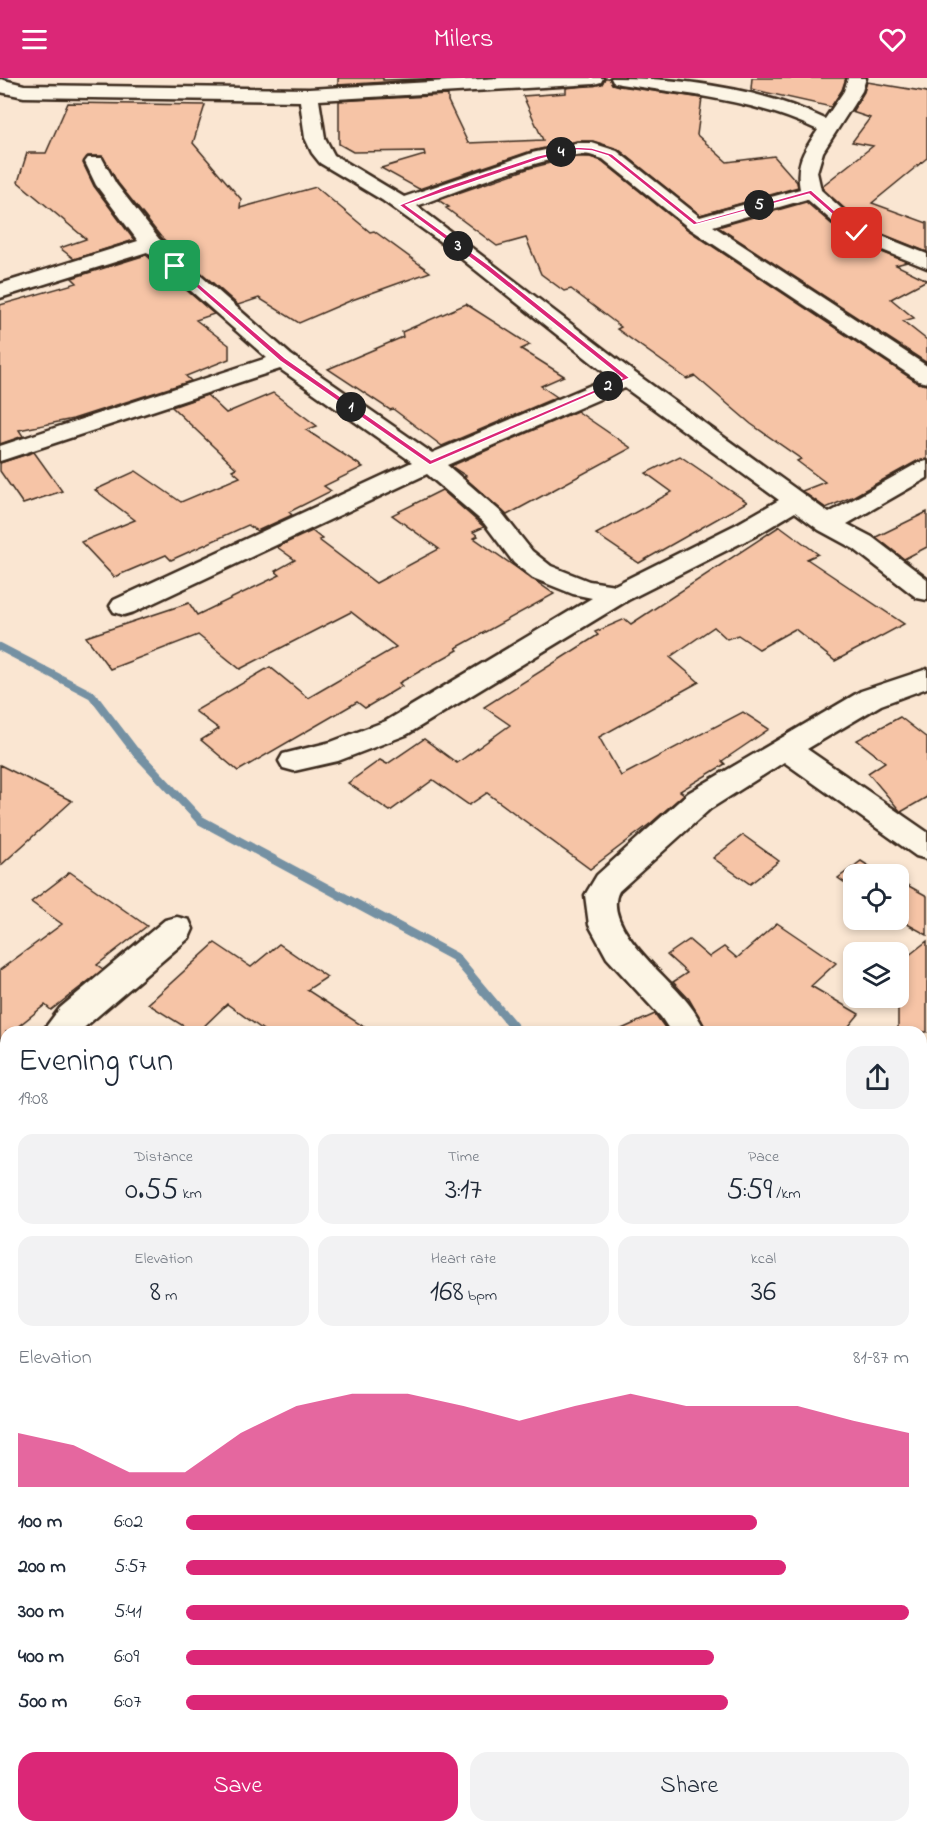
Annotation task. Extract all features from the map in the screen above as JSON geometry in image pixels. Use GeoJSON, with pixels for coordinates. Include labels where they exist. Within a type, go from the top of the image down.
{"type":"FeatureCollection","features":[{"type":"Feature","properties":{"kind":"street"},"geometry":{"type":"LineString","coordinates":[[0,85],[24,92],[174,86],[309,95],[536,79],[594,78]]}},
{"type":"Feature","properties":{"kind":"street"},"geometry":{"type":"LineString","coordinates":[[620,78],[743,100],[810,117],[827,127]]}},
{"type":"Feature","properties":{"kind":"street"},"geometry":{"type":"LineString","coordinates":[[857,78],[853,91],[827,127],[813,152],[807,172],[811,192],[857,233],[927,261]]}},
{"type":"Feature","properties":{"kind":"street"},"geometry":{"type":"LineString","coordinates":[[309,95],[319,152],[327,159],[402,205],[487,268],[627,378],[795,501],[828,524],[863,543],[927,592]]}},
{"type":"Feature","properties":{"kind":"street"},"geometry":{"type":"LineString","coordinates":[[402,205],[443,189],[539,158],[577,148],[592,149],[610,155],[696,224],[927,375]]}},
{"type":"Feature","properties":{"kind":"street"},"geometry":{"type":"LineString","coordinates":[[95,162],[106,186],[151,244],[283,360],[430,463],[492,518],[523,557],[542,572],[584,588],[618,594]]}},
{"type":"Feature","properties":{"kind":"street"},"geometry":{"type":"LineString","coordinates":[[696,224],[811,192]]}},
{"type":"Feature","properties":{"kind":"street"},"geometry":{"type":"LineString","coordinates":[[0,291],[151,244]]}},
{"type":"Feature","properties":{"kind":"street"},"geometry":{"type":"LineString","coordinates":[[0,454],[283,360]]}},
{"type":"Feature","properties":{"kind":"street"},"geometry":{"type":"LineString","coordinates":[[124,606],[430,463],[627,378]]}},
{"type":"Feature","properties":{"kind":"street"},"geometry":{"type":"LineString","coordinates":[[828,524],[927,468]]}},
{"type":"Feature","properties":{"kind":"street"},"geometry":{"type":"LineString","coordinates":[[294,761],[339,751],[396,728],[618,594],[746,530],[795,501]]}},
{"type":"Feature","properties":{"kind":"street"},"geometry":{"type":"LineString","coordinates":[[685,1026],[673,1008],[619,949],[605,925],[601,895],[608,883],[699,801],[784,748],[871,698],[927,678]]}},
{"type":"Feature","properties":{"kind":"street"},"geometry":{"type":"LineString","coordinates":[[784,748],[927,848]]}},
{"type":"Feature","properties":{"kind":"street"},"geometry":{"type":"LineString","coordinates":[[64,1026],[177,929]]}},
{"type":"Feature","properties":{"kind":"building"},"geometry":{"type":"Polygon","coordinates":[[[338,78],[383,78],[383,80],[449,78],[338,85],[338,78]]]}},
{"type":"Feature","properties":{"kind":"building"},"geometry":{"type":"Polygon","coordinates":[[[605,78],[609,78],[612,84],[619,86],[702,98],[697,135],[727,162],[774,156],[797,182],[798,187],[700,215],[618,149],[593,141],[577,141],[531,151],[419,189],[381,168],[425,155],[424,151],[353,152],[339,144],[339,101],[448,95],[448,101],[468,143],[543,140],[523,96],[566,93],[566,88],[602,84],[605,78]]]}},
{"type":"Feature","properties":{"kind":"building"},"geometry":{"type":"Polygon","coordinates":[[[752,78],[846,78],[842,90],[831,107],[751,89],[752,78]]]}},
{"type":"Feature","properties":{"kind":"building"},"geometry":{"type":"Polygon","coordinates":[[[867,82],[927,92],[927,158],[872,203],[927,223],[927,252],[865,227],[823,189],[822,186],[873,146],[852,142],[870,118],[852,112],[867,82]]]}},
{"type":"Feature","properties":{"kind":"building"},"geometry":{"type":"Polygon","coordinates":[[[68,103],[205,105],[193,143],[241,199],[240,208],[316,187],[370,232],[374,231],[430,272],[352,300],[299,323],[259,298],[238,305],[161,237],[118,183],[102,156],[88,156],[83,163],[94,186],[134,240],[74,259],[60,248],[86,239],[18,182],[27,153],[46,153],[68,103]]]}},
{"type":"Feature","properties":{"kind":"building"},"geometry":{"type":"Polygon","coordinates":[[[574,157],[590,157],[602,161],[688,230],[918,383],[927,385],[927,459],[917,461],[854,496],[826,508],[802,491],[825,482],[797,461],[801,459],[751,424],[695,376],[687,379],[617,329],[621,327],[571,289],[564,291],[541,274],[526,238],[497,246],[438,200],[530,168],[574,157]]]}},
{"type":"Feature","properties":{"kind":"building"},"geometry":{"type":"Polygon","coordinates":[[[806,202],[849,239],[907,262],[896,265],[927,280],[891,299],[914,318],[903,321],[927,340],[927,363],[718,227],[806,202]]]}},
{"type":"Feature","properties":{"kind":"building"},"geometry":{"type":"Polygon","coordinates":[[[146,255],[214,314],[196,320],[229,345],[229,359],[186,376],[191,381],[73,419],[19,430],[23,436],[0,444],[0,305],[77,283],[72,278],[146,255]]]}},
{"type":"Feature","properties":{"kind":"building"},"geometry":{"type":"Polygon","coordinates":[[[466,304],[530,345],[521,349],[564,376],[541,386],[557,397],[442,446],[393,409],[390,410],[328,369],[403,337],[402,332],[466,304]]]}},
{"type":"Feature","properties":{"kind":"building"},"geometry":{"type":"Polygon","coordinates":[[[273,393],[317,426],[306,430],[363,467],[324,486],[331,491],[289,512],[292,515],[257,531],[248,525],[171,560],[166,555],[114,577],[81,542],[135,520],[95,490],[136,471],[181,502],[240,477],[232,470],[236,468],[172,407],[207,395],[226,413],[273,393]]]}},
{"type":"Feature","properties":{"kind":"building"},"geometry":{"type":"Polygon","coordinates":[[[577,411],[631,448],[507,515],[464,477],[466,476],[451,466],[577,411]]]}},
{"type":"Feature","properties":{"kind":"building"},"geometry":{"type":"Polygon","coordinates":[[[34,452],[62,491],[23,504],[0,471],[0,463],[34,452]]]}},
{"type":"Feature","properties":{"kind":"building"},"geometry":{"type":"Polygon","coordinates":[[[680,456],[747,502],[639,563],[596,534],[672,492],[646,473],[680,456]]]}},
{"type":"Feature","properties":{"kind":"building"},"geometry":{"type":"Polygon","coordinates":[[[442,490],[484,527],[473,532],[478,536],[474,538],[554,594],[456,648],[458,650],[399,683],[402,686],[365,708],[357,702],[238,771],[201,740],[219,729],[195,711],[270,667],[308,698],[396,647],[351,612],[240,669],[198,635],[110,669],[86,637],[189,603],[197,615],[280,575],[275,571],[295,560],[277,547],[312,531],[322,539],[319,540],[376,583],[439,549],[392,515],[442,490]]]}},
{"type":"Feature","properties":{"kind":"building"},"geometry":{"type":"Polygon","coordinates":[[[927,512],[927,547],[904,559],[876,537],[927,512]]]}},
{"type":"Feature","properties":{"kind":"building"},"geometry":{"type":"Polygon","coordinates":[[[780,526],[818,554],[807,559],[904,624],[835,661],[795,629],[759,649],[738,635],[727,639],[714,627],[670,657],[699,682],[599,737],[621,776],[743,712],[769,729],[722,761],[725,764],[680,791],[684,794],[651,823],[590,869],[487,793],[469,805],[433,780],[390,811],[348,783],[380,760],[387,764],[424,739],[457,763],[510,725],[484,707],[598,635],[595,632],[625,619],[631,624],[780,526]]]}},
{"type":"Feature","properties":{"kind":"building"},"geometry":{"type":"Polygon","coordinates":[[[900,717],[927,738],[927,797],[901,812],[868,773],[885,762],[857,740],[900,717]]]}},
{"type":"Feature","properties":{"kind":"building"},"geometry":{"type":"Polygon","coordinates":[[[0,765],[72,801],[0,866],[0,765]]]}},
{"type":"Feature","properties":{"kind":"building"},"geometry":{"type":"Polygon","coordinates":[[[743,835],[779,861],[750,884],[713,858],[743,835]]]}},
{"type":"Feature","properties":{"kind":"building"},"geometry":{"type":"Polygon","coordinates":[[[70,872],[147,926],[97,965],[103,969],[51,1010],[45,1005],[19,1026],[0,1026],[0,970],[62,924],[31,902],[70,872]]]}},
{"type":"Feature","properties":{"kind":"building"},"geometry":{"type":"Polygon","coordinates":[[[909,886],[927,896],[927,935],[909,925],[909,886]]]}},
{"type":"Feature","properties":{"kind":"building"},"geometry":{"type":"Polygon","coordinates":[[[777,923],[836,963],[811,986],[843,1005],[843,1008],[849,1008],[859,1014],[849,1026],[705,1026],[689,999],[673,982],[687,973],[667,955],[689,940],[709,957],[724,947],[737,958],[777,923]]]}},
{"type":"Feature","properties":{"kind":"building"},"geometry":{"type":"Polygon","coordinates":[[[927,941],[927,1026],[898,1026],[898,1008],[909,1008],[909,955],[927,941]]]}},
{"type":"Feature","properties":{"kind":"building"},"geometry":{"type":"Polygon","coordinates":[[[215,943],[251,967],[279,944],[327,977],[307,990],[363,1026],[258,1026],[227,1004],[204,1026],[183,1026],[148,1004],[215,943]]]}},
{"type":"Feature","properties":{"kind":"building"},"geometry":{"type":"Polygon","coordinates":[[[655,1014],[664,1026],[628,1026],[655,1014]]]}},
{"type":"Feature","properties":{"kind":"waterway"},"geometry":{"type":"LineString","coordinates":[[0,84],[5,78]]}},
{"type":"Feature","properties":{"kind":"waterway"},"geometry":{"type":"LineString","coordinates":[[0,647],[92,695],[137,754]]}},
{"type":"Feature","properties":{"kind":"waterway"},"geometry":{"type":"LineString","coordinates":[[136,752],[200,820],[455,957],[513,1026]]}},
{"type":"Feature","properties":{"kind":"route"},"geometry":{"type":"LineString","coordinates":[[175,266],[283,360],[430,463],[627,378],[487,268],[402,205],[443,189],[577,148],[592,149],[610,155],[696,224],[811,192],[857,233]]}}]}
